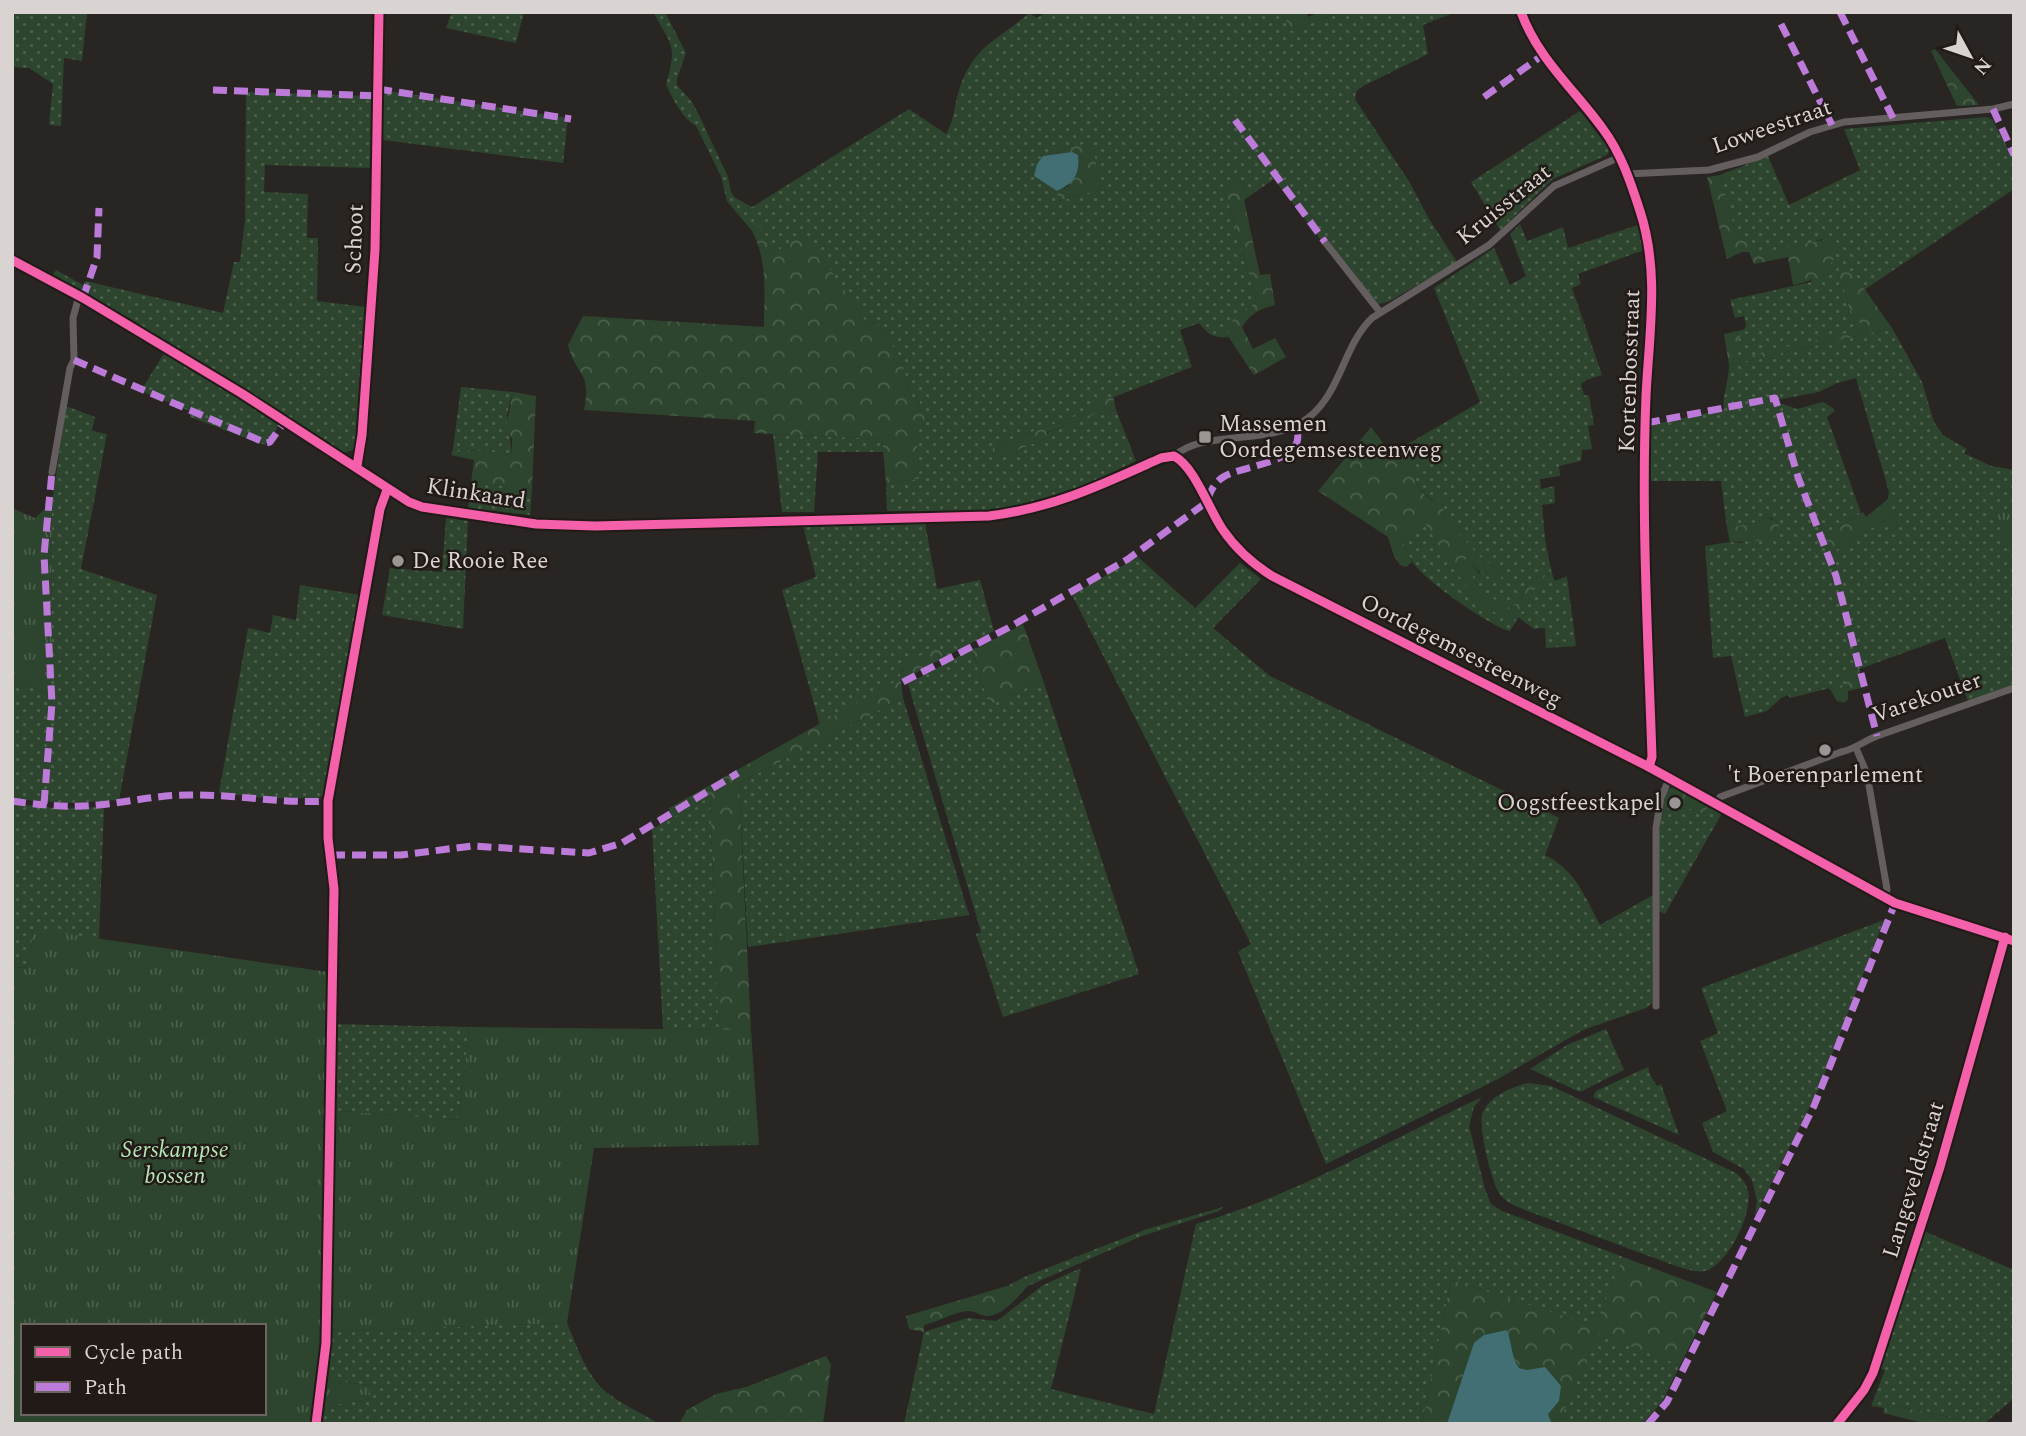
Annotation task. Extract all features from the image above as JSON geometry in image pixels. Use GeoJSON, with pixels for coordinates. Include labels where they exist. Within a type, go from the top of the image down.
{"type":"FeatureCollection","features":[{"type":"Feature","properties":{"kind":"street","name":"Schoot"},"geometry":{"type":"LineString","coordinates":[[357,466],[362,435],[375,250],[379,12]]}},
{"type":"Feature","properties":{"kind":"street","name":"Kortenbosstraat"},"geometry":{"type":"LineString","coordinates":[[1521,12],[1545,58],[1604,130],[1620,157],[1641,214],[1650,254],[1653,297],[1646,404],[1646,551],[1652,757],[1649,767]]}},
{"type":"Feature","properties":{"kind":"street","name":"Loweestraat"},"geometry":{"type":"LineString","coordinates":[[1627,174],[1709,170],[1758,157],[1810,132],[1844,122],[1993,109],[2014,104]]}},
{"type":"Feature","properties":{"kind":"street","name":"Kruisstraat"},"geometry":{"type":"LineString","coordinates":[[1174,456],[1191,445],[1271,433],[1293,427],[1308,418],[1331,390],[1359,332],[1372,318],[1489,245],[1554,186],[1620,157]]}},
{"type":"Feature","properties":{"kind":"street"},"geometry":{"type":"LineString","coordinates":[[1325,242],[1380,312]]}},
{"type":"Feature","properties":{"kind":"street","name":"Klinkaard"},"geometry":{"type":"LineString","coordinates":[[12,260],[79,296],[241,393],[357,466],[399,498],[422,507],[536,524],[595,526],[989,516],[1024,512],[1052,504],[1161,458],[1174,456]]}},
{"type":"Feature","properties":{"kind":"street"},"geometry":{"type":"LineString","coordinates":[[52,472],[74,360],[73,318],[79,296]]}},
{"type":"Feature","properties":{"kind":"street","name":"Oordegemsesteenweg"},"geometry":{"type":"LineString","coordinates":[[1174,456],[1186,466],[1225,533],[1260,569],[1649,767],[1885,898],[2009,939]]}},
{"type":"Feature","properties":{"kind":"street","name":"Varekouter"},"geometry":{"type":"LineString","coordinates":[[1715,805],[1720,797],[1856,748],[1864,741],[1877,736],[2014,688]]}},
{"type":"Feature","properties":{"kind":"street","name":"Varekouter"},"geometry":{"type":"LineString","coordinates":[[1856,748],[1867,774],[1887,889],[1885,898]]}},
{"type":"Feature","properties":{"kind":"street"},"geometry":{"type":"LineString","coordinates":[[1656,1006],[1656,828],[1661,798],[1669,779]]}},
{"type":"Feature","properties":{"kind":"street","name":"Langeveldstraat"},"geometry":{"type":"LineString","coordinates":[[1837,1424],[1864,1391],[1873,1373],[1940,1167],[2009,939]]}},
{"type":"Feature","properties":{"kind":"green space"},"geometry":{"type":"Polygon","coordinates":[[[12,12],[87,12],[82,61],[64,58],[61,126],[49,125],[53,84],[29,68],[12,67],[12,12]]]}},
{"type":"Feature","properties":{"kind":"green space"},"geometry":{"type":"Polygon","coordinates":[[[452,12],[524,12],[516,43],[446,28],[452,12]]]}},
{"type":"Feature","properties":{"kind":"green space"},"geometry":{"type":"Polygon","coordinates":[[[653,12],[665,12],[686,53],[677,85],[692,102],[700,117],[728,177],[731,192],[734,197],[752,207],[909,109],[946,134],[960,87],[973,61],[989,44],[1029,13],[1037,18],[1046,12],[1282,12],[1290,31],[1339,12],[1456,12],[1423,25],[1428,54],[1361,87],[1356,92],[1355,99],[1457,262],[1388,302],[1378,304],[1325,236],[1321,240],[1274,179],[1248,197],[1240,181],[1224,187],[1257,302],[1238,316],[1231,325],[1228,337],[1212,335],[1199,323],[1180,330],[1192,367],[1085,408],[1085,413],[993,446],[992,452],[996,459],[1047,438],[1045,434],[1106,409],[1108,414],[1116,410],[1136,461],[1092,482],[1032,504],[967,511],[887,511],[886,483],[919,479],[917,432],[920,402],[911,397],[902,361],[877,322],[868,325],[805,233],[775,253],[760,227],[752,231],[727,201],[721,176],[696,126],[682,113],[666,85],[671,47],[653,12]],[[1094,148],[1034,176],[1057,191],[1059,201],[1098,190],[1094,148]]]}},
{"type":"Feature","properties":{"kind":"green space"},"geometry":{"type":"Polygon","coordinates":[[[1282,12],[1307,12],[1308,17],[1319,12],[1339,12],[1290,31],[1282,12]]]}},
{"type":"Feature","properties":{"kind":"green space"},"geometry":{"type":"Polygon","coordinates":[[[1935,49],[1979,105],[1957,106],[1931,51],[1935,49]]]}},
{"type":"Feature","properties":{"kind":"green space"},"geometry":{"type":"Polygon","coordinates":[[[382,90],[568,118],[563,163],[383,140],[382,90]]]}},
{"type":"Feature","properties":{"kind":"green space"},"geometry":{"type":"Polygon","coordinates":[[[246,92],[371,96],[372,168],[265,165],[264,192],[308,194],[307,238],[318,238],[317,301],[366,307],[356,443],[353,450],[343,453],[196,360],[52,276],[56,270],[83,285],[85,281],[223,313],[234,262],[240,262],[245,220],[246,92]]]}},
{"type":"Feature","properties":{"kind":"green space"},"geometry":{"type":"Polygon","coordinates":[[[1580,111],[1607,146],[1607,155],[1553,179],[1500,230],[1471,182],[1580,111]]]}},
{"type":"Feature","properties":{"kind":"green space"},"geometry":{"type":"Polygon","coordinates":[[[1986,117],[1992,119],[2014,160],[2014,189],[1864,290],[1856,277],[1837,275],[1843,284],[1849,308],[1865,329],[1738,359],[1738,339],[1746,326],[1744,316],[1735,318],[1730,300],[1811,282],[1823,239],[1764,255],[1757,253],[1756,244],[1740,239],[1735,231],[1720,175],[1768,156],[1789,205],[1860,170],[1844,129],[1986,117]]]}},
{"type":"Feature","properties":{"kind":"green space"},"geometry":{"type":"Polygon","coordinates":[[[1084,144],[1094,148],[1099,190],[1058,201],[1057,191],[1068,186],[1076,152],[1043,156],[1046,152],[1084,144]]]}},
{"type":"Feature","properties":{"kind":"green space"},"geometry":{"type":"Polygon","coordinates":[[[1720,175],[1735,231],[1740,239],[1756,244],[1757,253],[1764,254],[1822,240],[1837,242],[1829,267],[1818,277],[1793,285],[1788,257],[1754,264],[1749,252],[1742,252],[1727,259],[1707,177],[1720,175]]]}},
{"type":"Feature","properties":{"kind":"green space"},"geometry":{"type":"Polygon","coordinates":[[[1240,181],[1248,197],[1244,200],[1260,275],[1270,274],[1275,305],[1256,313],[1242,327],[1253,349],[1275,338],[1286,357],[1254,375],[1228,336],[1233,320],[1257,302],[1224,187],[1240,181]]]}},
{"type":"Feature","properties":{"kind":"green space"},"geometry":{"type":"Polygon","coordinates":[[[1520,224],[1527,241],[1563,227],[1568,248],[1638,225],[1644,250],[1578,274],[1581,284],[1572,288],[1602,375],[1581,384],[1584,395],[1589,396],[1594,425],[1588,426],[1592,449],[1582,450],[1581,461],[1559,466],[1560,476],[1540,479],[1541,489],[1554,486],[1555,503],[1542,505],[1552,574],[1540,576],[1528,583],[1518,602],[1511,608],[1482,589],[1463,561],[1467,558],[1479,573],[1503,575],[1480,557],[1446,520],[1441,499],[1434,501],[1417,484],[1414,478],[1416,451],[1413,441],[1480,402],[1434,288],[1494,248],[1510,285],[1526,276],[1510,234],[1520,224]]]}},
{"type":"Feature","properties":{"kind":"green space"},"geometry":{"type":"Polygon","coordinates":[[[760,226],[775,253],[805,232],[868,325],[877,322],[902,361],[911,397],[922,405],[925,416],[923,426],[917,432],[919,479],[886,483],[882,439],[754,433],[755,421],[584,410],[585,380],[568,345],[583,316],[764,327],[763,266],[752,231],[760,226]]]}},
{"type":"Feature","properties":{"kind":"green space"},"geometry":{"type":"Polygon","coordinates":[[[1843,267],[1856,277],[1892,328],[1729,365],[1724,334],[1746,329],[1738,339],[1738,358],[1864,329],[1849,308],[1843,284],[1837,275],[1843,267]]]}},
{"type":"Feature","properties":{"kind":"green space"},"geometry":{"type":"Polygon","coordinates":[[[1892,328],[1922,382],[1934,422],[1943,435],[1967,449],[1964,453],[1991,466],[2014,470],[2014,685],[1968,701],[1945,638],[1859,669],[1853,668],[1846,684],[1790,698],[1788,695],[1767,711],[1745,717],[1731,656],[1713,658],[1705,546],[1742,543],[1777,522],[1765,518],[1727,528],[1721,481],[1651,481],[1651,425],[1724,409],[1729,365],[1892,328]],[[1856,378],[1819,392],[1777,400],[1797,409],[1823,402],[1835,411],[1827,417],[1861,513],[1820,539],[1829,554],[1887,519],[1900,532],[1887,503],[1889,492],[1856,378]]]}},
{"type":"Feature","properties":{"kind":"green space"},"geometry":{"type":"Polygon","coordinates":[[[164,353],[280,424],[265,445],[190,417],[190,411],[141,391],[164,353]]]}},
{"type":"Feature","properties":{"kind":"green space"},"geometry":{"type":"Polygon","coordinates":[[[461,387],[513,392],[507,414],[512,454],[453,449],[461,387]]]}},
{"type":"Feature","properties":{"kind":"green space"},"geometry":{"type":"Polygon","coordinates":[[[513,392],[536,396],[532,489],[471,483],[474,460],[451,455],[453,449],[512,454],[512,439],[506,427],[513,392]]]}},
{"type":"Feature","properties":{"kind":"green space"},"geometry":{"type":"Polygon","coordinates":[[[1113,396],[1116,410],[1107,414],[1105,410],[1046,433],[1047,438],[996,459],[992,452],[993,446],[1085,413],[1084,408],[1113,396]]]}},
{"type":"Feature","properties":{"kind":"green space"},"geometry":{"type":"Polygon","coordinates":[[[66,406],[95,417],[92,431],[107,434],[81,569],[157,595],[119,800],[70,803],[12,799],[12,679],[51,695],[52,503],[66,406]]]}},
{"type":"Feature","properties":{"kind":"green space"},"geometry":{"type":"Polygon","coordinates":[[[1371,427],[1389,451],[1413,441],[1417,485],[1433,501],[1441,499],[1446,520],[1480,557],[1503,575],[1500,580],[1490,577],[1478,570],[1467,558],[1464,561],[1472,576],[1488,595],[1511,608],[1518,602],[1528,583],[1540,576],[1552,574],[1555,582],[1540,585],[1535,589],[1517,620],[1501,616],[1477,598],[1466,586],[1423,521],[1402,541],[1412,562],[1406,567],[1400,565],[1394,556],[1388,537],[1318,491],[1371,427]]]}},
{"type":"Feature","properties":{"kind":"green space"},"geometry":{"type":"Polygon","coordinates":[[[773,434],[882,439],[883,452],[818,452],[814,512],[782,512],[773,434]]]}},
{"type":"Feature","properties":{"kind":"green space"},"geometry":{"type":"Polygon","coordinates":[[[471,483],[532,489],[530,515],[468,508],[471,483]]]}},
{"type":"Feature","properties":{"kind":"green space"},"geometry":{"type":"Polygon","coordinates":[[[1888,499],[1887,503],[1900,532],[1894,535],[1887,519],[1829,554],[1820,539],[1863,512],[1866,517],[1888,499]]]}},
{"type":"Feature","properties":{"kind":"green space"},"geometry":{"type":"Polygon","coordinates":[[[52,503],[51,695],[12,679],[12,508],[35,518],[52,503]]]}},
{"type":"Feature","properties":{"kind":"green space"},"geometry":{"type":"Polygon","coordinates":[[[2014,506],[2014,563],[1995,513],[2014,506]]]}},
{"type":"Feature","properties":{"kind":"green space"},"geometry":{"type":"Polygon","coordinates":[[[446,518],[468,521],[463,629],[382,615],[390,568],[442,572],[446,518]]]}},
{"type":"Feature","properties":{"kind":"green space"},"geometry":{"type":"Polygon","coordinates":[[[1765,518],[1776,522],[1780,532],[1759,541],[1730,542],[1727,528],[1765,518]]]}},
{"type":"Feature","properties":{"kind":"green space"},"geometry":{"type":"Polygon","coordinates":[[[1423,520],[1480,601],[1517,620],[1510,631],[1473,612],[1418,569],[1402,541],[1423,520]]]}},
{"type":"Feature","properties":{"kind":"green space"},"geometry":{"type":"Polygon","coordinates":[[[925,523],[937,589],[980,580],[994,631],[945,657],[939,647],[902,669],[899,680],[820,725],[782,590],[816,577],[803,525],[925,523]]]}},
{"type":"Feature","properties":{"kind":"green space"},"geometry":{"type":"Polygon","coordinates":[[[1138,557],[1195,608],[1240,563],[1261,579],[1213,628],[1270,676],[1559,818],[1545,855],[1572,876],[1600,925],[1653,895],[1652,1003],[1646,1008],[1583,1030],[1498,1079],[1326,1164],[1238,952],[1251,944],[1072,595],[1138,557]]]}},
{"type":"Feature","properties":{"kind":"green space"},"geometry":{"type":"Polygon","coordinates":[[[1567,576],[1576,646],[1546,648],[1545,628],[1534,629],[1518,617],[1535,587],[1567,576]]]}},
{"type":"Feature","properties":{"kind":"green space"},"geometry":{"type":"Polygon","coordinates":[[[300,585],[360,595],[324,795],[319,798],[263,798],[219,793],[248,628],[270,633],[273,615],[296,620],[300,585]]]}},
{"type":"Feature","properties":{"kind":"green space"},"geometry":{"type":"Polygon","coordinates":[[[1023,624],[1043,680],[989,705],[972,649],[1023,624]]]}},
{"type":"Feature","properties":{"kind":"green space"},"geometry":{"type":"Polygon","coordinates":[[[939,647],[945,657],[901,681],[903,698],[739,783],[751,1030],[719,1030],[710,797],[672,818],[669,808],[898,680],[906,662],[939,647]]]}},
{"type":"Feature","properties":{"kind":"green space"},"geometry":{"type":"Polygon","coordinates":[[[972,649],[989,705],[1043,680],[1139,974],[1003,1017],[976,934],[981,932],[908,684],[972,649]]]}},
{"type":"Feature","properties":{"kind":"green space"},"geometry":{"type":"Polygon","coordinates":[[[1859,669],[1865,687],[1848,691],[1848,699],[1844,703],[1837,701],[1829,688],[1846,684],[1843,672],[1859,669]]]}},
{"type":"Feature","properties":{"kind":"green space"},"geometry":{"type":"Polygon","coordinates":[[[903,698],[969,915],[748,947],[739,783],[903,698]]]}},
{"type":"Feature","properties":{"kind":"green space"},"geometry":{"type":"Polygon","coordinates":[[[1673,787],[1709,805],[1704,814],[1688,808],[1662,810],[1667,790],[1673,787]]]}},
{"type":"Feature","properties":{"kind":"green space"},"geometry":{"type":"Polygon","coordinates":[[[710,797],[719,1030],[663,1029],[652,829],[710,797]]]}},
{"type":"Feature","properties":{"kind":"green space"},"geometry":{"type":"Polygon","coordinates":[[[12,803],[54,808],[104,807],[99,939],[33,930],[29,968],[12,967],[12,803]]]}},
{"type":"Feature","properties":{"kind":"green space"},"geometry":{"type":"Polygon","coordinates":[[[1709,805],[1722,813],[1665,914],[1658,911],[1658,843],[1662,810],[1688,808],[1704,814],[1709,805]]]}},
{"type":"Feature","properties":{"kind":"green space"},"geometry":{"type":"Polygon","coordinates":[[[1884,920],[1819,1088],[1755,1216],[1757,1201],[1752,1180],[1744,1169],[1713,1152],[1702,1123],[1727,1111],[1700,1041],[1718,1033],[1701,988],[1884,920]]]}},
{"type":"Feature","properties":{"kind":"green space","name":"Serskampse bossen"},"geometry":{"type":"Polygon","coordinates":[[[33,929],[328,972],[329,1110],[458,1120],[470,1027],[751,1030],[759,1145],[594,1148],[567,1323],[324,1331],[325,1380],[370,1385],[370,1399],[325,1406],[323,1424],[12,1424],[12,967],[29,968],[33,929]]]}},
{"type":"Feature","properties":{"kind":"green space"},"geometry":{"type":"Polygon","coordinates":[[[328,1024],[470,1027],[458,1120],[328,1110],[328,1024]]]}},
{"type":"Feature","properties":{"kind":"green space"},"geometry":{"type":"Polygon","coordinates":[[[1606,1029],[1624,1070],[1580,1092],[1530,1069],[1567,1045],[1606,1029]]]}},
{"type":"Feature","properties":{"kind":"green space"},"geometry":{"type":"Polygon","coordinates":[[[1648,1067],[1657,1086],[1661,1084],[1679,1135],[1593,1097],[1596,1091],[1648,1067]]]}},
{"type":"Feature","properties":{"kind":"green space"},"geometry":{"type":"Polygon","coordinates":[[[1528,1083],[1551,1086],[1736,1173],[1745,1183],[1749,1201],[1737,1237],[1722,1259],[1705,1271],[1685,1269],[1522,1209],[1501,1196],[1486,1155],[1482,1129],[1483,1112],[1496,1097],[1528,1083]]]}},
{"type":"Feature","properties":{"kind":"green space"},"geometry":{"type":"Polygon","coordinates":[[[1482,1097],[1474,1107],[1469,1126],[1491,1204],[1502,1211],[1623,1257],[1595,1327],[1451,1280],[1422,1424],[904,1424],[924,1332],[967,1318],[997,1321],[1043,1285],[1081,1268],[1051,1389],[1154,1414],[1196,1224],[1305,1183],[1482,1097]]]}},
{"type":"Feature","properties":{"kind":"green space"},"geometry":{"type":"Polygon","coordinates":[[[1223,1207],[1219,1211],[1142,1236],[1028,1286],[1024,1277],[1147,1229],[1223,1207]]]}},
{"type":"Feature","properties":{"kind":"green space"},"geometry":{"type":"Polygon","coordinates":[[[1924,1231],[2014,1270],[2014,1398],[1984,1424],[1887,1404],[1885,1408],[1871,1406],[1885,1370],[1879,1368],[1924,1231]]]}},
{"type":"Feature","properties":{"kind":"green space"},"geometry":{"type":"Polygon","coordinates":[[[1623,1257],[1717,1292],[1680,1365],[1598,1334],[1558,1424],[1422,1424],[1451,1280],[1595,1326],[1623,1257]]]}},
{"type":"Feature","properties":{"kind":"green space"},"geometry":{"type":"Polygon","coordinates":[[[1024,1277],[1028,1286],[994,1315],[967,1311],[924,1325],[924,1332],[909,1329],[906,1316],[1007,1286],[1024,1277]]]}},
{"type":"Feature","properties":{"kind":"green space"},"geometry":{"type":"Polygon","coordinates":[[[567,1323],[583,1360],[599,1385],[618,1401],[659,1424],[323,1424],[325,1406],[370,1399],[370,1385],[325,1380],[323,1331],[567,1323]]]}},
{"type":"Feature","properties":{"kind":"green space"},"geometry":{"type":"Polygon","coordinates":[[[1598,1333],[1680,1365],[1662,1402],[1642,1424],[1558,1424],[1598,1333]]]}},
{"type":"Feature","properties":{"kind":"green space"},"geometry":{"type":"Polygon","coordinates":[[[826,1356],[831,1365],[823,1424],[679,1424],[687,1410],[716,1394],[746,1387],[826,1356]]]}},
{"type":"Feature","properties":{"kind":"green space"},"geometry":{"type":"Polygon","coordinates":[[[1886,1404],[1984,1424],[1927,1424],[1883,1413],[1886,1404]]]}},
{"type":"Feature","properties":{"kind":"water"},"geometry":{"type":"Polygon","coordinates":[[[1072,152],[1078,155],[1077,173],[1063,188],[1057,191],[1034,176],[1037,164],[1043,156],[1072,152]]]}},
{"type":"Feature","properties":{"kind":"water"},"geometry":{"type":"Polygon","coordinates":[[[1507,1330],[1519,1368],[1527,1370],[1545,1367],[1561,1386],[1559,1401],[1548,1414],[1551,1422],[1560,1424],[1447,1424],[1474,1343],[1484,1335],[1507,1330]]]}},
{"type":"Feature","properties":{"kind":"marked path"},"geometry":{"type":"LineString","coordinates":[[1840,12],[1893,118]]}},
{"type":"Feature","properties":{"kind":"marked path"},"geometry":{"type":"LineString","coordinates":[[1781,24],[1832,125]]}},
{"type":"Feature","properties":{"kind":"marked path"},"geometry":{"type":"LineString","coordinates":[[1484,97],[1543,55]]}},
{"type":"Feature","properties":{"kind":"marked path"},"geometry":{"type":"LineString","coordinates":[[378,89],[571,119]]}},
{"type":"Feature","properties":{"kind":"marked path"},"geometry":{"type":"LineString","coordinates":[[213,90],[378,96]]}},
{"type":"Feature","properties":{"kind":"marked path"},"geometry":{"type":"LineString","coordinates":[[1993,109],[2014,155]]}},
{"type":"Feature","properties":{"kind":"marked path"},"geometry":{"type":"LineString","coordinates":[[1235,120],[1325,242]]}},
{"type":"Feature","properties":{"kind":"marked path"},"geometry":{"type":"LineString","coordinates":[[83,298],[97,257],[99,208]]}},
{"type":"Feature","properties":{"kind":"marked path"},"geometry":{"type":"LineString","coordinates":[[74,360],[266,443],[270,442],[285,421]]}},
{"type":"Feature","properties":{"kind":"marked path"},"geometry":{"type":"LineString","coordinates":[[1646,423],[1775,398],[1798,477],[1836,576],[1877,736]]}},
{"type":"Feature","properties":{"kind":"marked path"},"geometry":{"type":"LineString","coordinates":[[903,682],[1008,628],[1128,559],[1207,502],[1213,487],[1221,478],[1286,454],[1294,447],[1298,438],[1295,426]]}},
{"type":"Feature","properties":{"kind":"marked path"},"geometry":{"type":"LineString","coordinates":[[44,804],[52,703],[44,555],[52,472]]}},
{"type":"Feature","properties":{"kind":"marked path"},"geometry":{"type":"LineString","coordinates":[[331,855],[401,855],[472,846],[589,853],[622,843],[738,773]]}},
{"type":"Feature","properties":{"kind":"marked path"},"geometry":{"type":"LineString","coordinates":[[12,801],[55,806],[87,806],[188,795],[328,801]]}},
{"type":"Feature","properties":{"kind":"marked path"},"geometry":{"type":"LineString","coordinates":[[1648,1424],[1667,1402],[1814,1106],[1895,903]]}},
{"type":"Feature","properties":{"kind":"cycle path"},"geometry":{"type":"LineString","coordinates":[[357,466],[362,435],[375,250],[379,12]]}},
{"type":"Feature","properties":{"kind":"cycle path"},"geometry":{"type":"LineString","coordinates":[[1521,12],[1537,45],[1615,148],[1640,211],[1650,257],[1652,303],[1644,486],[1652,757],[1649,767]]}},
{"type":"Feature","properties":{"kind":"cycle path"},"geometry":{"type":"LineString","coordinates":[[12,260],[83,298],[241,393],[409,502],[422,507],[536,524],[595,526],[989,516],[1057,501],[1161,458],[1174,456],[1189,469],[1228,537],[1245,556],[1272,576],[1649,767],[1895,903],[2014,941]]}},
{"type":"Feature","properties":{"kind":"cycle path"},"geometry":{"type":"LineString","coordinates":[[316,1424],[326,1343],[334,889],[328,838],[328,801],[380,509],[387,490]]}},
{"type":"Feature","properties":{"kind":"cycle path"},"geometry":{"type":"LineString","coordinates":[[1837,1424],[1864,1390],[1873,1373],[1940,1167],[2005,937]]}},
{"type":"Feature","properties":{"kind":"place","name":"Massemen Oordegemsesteenweg"},"geometry":{"type":"Point","coordinates":[1205,437]}},
{"type":"Feature","properties":{"kind":"place","name":"De Rooie Ree"},"geometry":{"type":"Point","coordinates":[398,561]}},
{"type":"Feature","properties":{"kind":"place","name":"'t Boerenparlement"},"geometry":{"type":"Point","coordinates":[1825,750]}},
{"type":"Feature","properties":{"kind":"place","name":"Oogstfeestkapel"},"geometry":{"type":"Point","coordinates":[1675,803]}}]}
